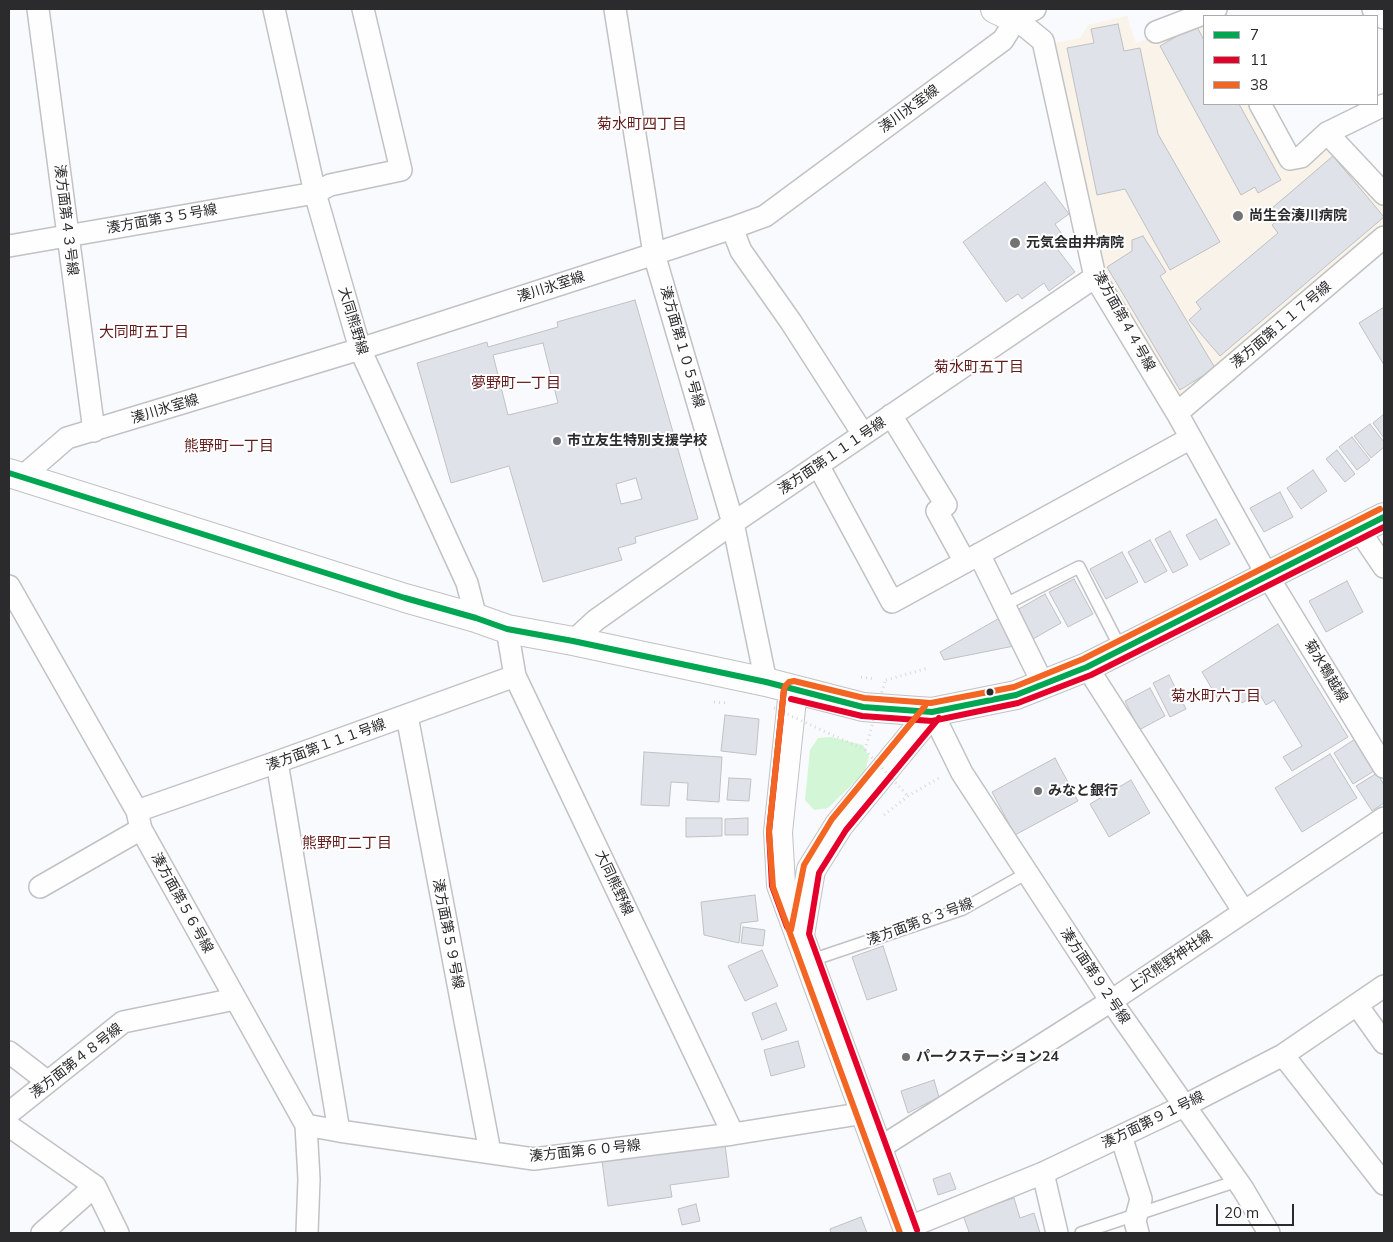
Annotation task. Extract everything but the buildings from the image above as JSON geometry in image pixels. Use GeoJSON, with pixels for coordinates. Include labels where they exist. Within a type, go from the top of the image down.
{"type":"FeatureCollection","features":[{"type":"Feature","properties":{"kind":"main road"},"geometry":{"type":"LineString","coordinates":[[15,475],[405,598],[507,628],[766,682],[863,706],[932,712],[1016,695],[1087,667],[1384,517]]}},
{"type":"Feature","properties":{"kind":"main road"},"geometry":{"type":"LineString","coordinates":[[793,690],[778,832],[781,885],[908,1230]]}},
{"type":"Feature","properties":{"kind":"main road"},"geometry":{"type":"LineString","coordinates":[[800,935],[811,870],[839,825],[932,712]]}},
{"type":"Feature","properties":{"kind":"street","name":"湊方面第４３号線"},"geometry":{"type":"LineString","coordinates":[[38,9],[94,431]]}},
{"type":"Feature","properties":{"kind":"street","name":"大同熊野線"},"geometry":{"type":"LineString","coordinates":[[274,9],[315,193],[360,349],[467,583],[476,618]]}},
{"type":"Feature","properties":{"kind":"street","name":"湊方面第３５号線"},"geometry":{"type":"LineString","coordinates":[[9,246],[315,193],[330,185],[401,170],[363,9]]}},
{"type":"Feature","properties":{"kind":"street","name":"湊方面第１０５号線"},"geometry":{"type":"LineString","coordinates":[[615,9],[654,254],[733,523],[766,682]]}},
{"type":"Feature","properties":{"kind":"street"},"geometry":{"type":"LineString","coordinates":[[1373,9],[1384,18]]}},
{"type":"Feature","properties":{"kind":"street","name":"湊川氷室線"},"geometry":{"type":"LineString","coordinates":[[15,475],[67,438],[360,349],[765,216],[1003,40],[1015,11]]}},
{"type":"Feature","properties":{"kind":"street","name":"湊方面第４４号線"},"geometry":{"type":"LineString","coordinates":[[1015,11],[1043,41],[1095,277],[1177,413],[1268,575]]}},
{"type":"Feature","properties":{"kind":"street"},"geometry":{"type":"LineString","coordinates":[[1156,32],[1203,16]]}},
{"type":"Feature","properties":{"kind":"street"},"geometry":{"type":"LineString","coordinates":[[1261,105],[1290,159],[1302,157],[1326,133],[1384,105]]}},
{"type":"Feature","properties":{"kind":"street"},"geometry":{"type":"LineString","coordinates":[[1326,133],[1384,194]]}},
{"type":"Feature","properties":{"kind":"street"},"geometry":{"type":"LineString","coordinates":[[732,228],[741,251],[791,322],[863,434]]}},
{"type":"Feature","properties":{"kind":"street","name":"湊方面第１１７号線"},"geometry":{"type":"LineString","coordinates":[[1177,413],[1384,237]]}},
{"type":"Feature","properties":{"kind":"street","name":"湊方面第１１１号線"},"geometry":{"type":"LineString","coordinates":[[573,641],[596,620],[733,523],[1095,277]]}},
{"type":"Feature","properties":{"kind":"street"},"geometry":{"type":"LineString","coordinates":[[891,416],[946,505],[937,511],[1004,605],[1043,684]]}},
{"type":"Feature","properties":{"kind":"street"},"geometry":{"type":"LineString","coordinates":[[818,465],[892,602],[1191,438]]}},
{"type":"Feature","properties":{"kind":"street"},"geometry":{"type":"LineString","coordinates":[[1359,530],[1384,567]]}},
{"type":"Feature","properties":{"kind":"street","name":"菊水鵯越線"},"geometry":{"type":"LineString","coordinates":[[1268,575],[1384,767]]}},
{"type":"Feature","properties":{"kind":"street","name":"湊方面第５６号線"},"geometry":{"type":"LineString","coordinates":[[9,586],[306,1125],[309,1179],[307,1233]]}},
{"type":"Feature","properties":{"kind":"street","name":"大同熊野線"},"geometry":{"type":"LineString","coordinates":[[507,628],[515,676],[733,1134]]}},
{"type":"Feature","properties":{"kind":"street"},"geometry":{"type":"LineString","coordinates":[[1087,667],[1244,912]]}},
{"type":"Feature","properties":{"kind":"street","name":"湊方面第１１１号線"},"geometry":{"type":"LineString","coordinates":[[40,887],[139,820],[277,762],[515,676]]}},
{"type":"Feature","properties":{"kind":"street","name":"湊方面第９２号線"},"geometry":{"type":"LineString","coordinates":[[932,712],[962,773],[1027,874],[1111,1001],[1237,1180],[1269,1233]]}},
{"type":"Feature","properties":{"kind":"street","name":"湊方面第５９号線"},"geometry":{"type":"LineString","coordinates":[[407,716],[490,1152]]}},
{"type":"Feature","properties":{"kind":"street"},"geometry":{"type":"LineString","coordinates":[[277,762],[339,1131]]}},
{"type":"Feature","properties":{"kind":"street","name":"上沢熊野神社線"},"geometry":{"type":"LineString","coordinates":[[878,1149],[1111,1001],[1384,818]]}},
{"type":"Feature","properties":{"kind":"street","name":"湊方面第９１号線"},"geometry":{"type":"LineString","coordinates":[[908,1230],[1043,1173],[1184,1106],[1284,1055],[1384,986]]}},
{"type":"Feature","properties":{"kind":"street","name":"湊方面第４８号線"},"geometry":{"type":"LineString","coordinates":[[9,1113],[123,1022],[235,999]]}},
{"type":"Feature","properties":{"kind":"street"},"geometry":{"type":"LineString","coordinates":[[1357,1005],[1384,1043]]}},
{"type":"Feature","properties":{"kind":"street"},"geometry":{"type":"LineString","coordinates":[[9,1052],[48,1082]]}},
{"type":"Feature","properties":{"kind":"street"},"geometry":{"type":"LineString","coordinates":[[1284,1055],[1384,1184]]}},
{"type":"Feature","properties":{"kind":"street","name":"湊方面第６０号線"},"geometry":{"type":"LineString","coordinates":[[306,1125],[534,1159],[733,1134],[865,1113]]}},
{"type":"Feature","properties":{"kind":"street"},"geometry":{"type":"LineString","coordinates":[[9,1126],[94,1186],[118,1233]]}},
{"type":"Feature","properties":{"kind":"street"},"geometry":{"type":"LineString","coordinates":[[1121,1136],[1141,1199],[1137,1224]]}},
{"type":"Feature","properties":{"kind":"street"},"geometry":{"type":"LineString","coordinates":[[1043,1173],[1057,1233]]}},
{"type":"Feature","properties":{"kind":"street"},"geometry":{"type":"LineString","coordinates":[[42,1233],[94,1186]]}},
{"type":"Feature","properties":{"kind":"lane"},"geometry":{"type":"LineString","coordinates":[[1004,605],[1079,567],[1122,649]]}},
{"type":"Feature","properties":{"kind":"lane","name":"湊方面第８３号線"},"geometry":{"type":"LineString","coordinates":[[809,961],[963,909],[1027,874]]}},
{"type":"Feature","properties":{"kind":"lane"},"geometry":{"type":"LineString","coordinates":[[1081,1233],[1137,1224],[1237,1180]]}},
{"type":"Feature","properties":{"kind":"path"},"geometry":{"type":"LineString","coordinates":[[865,750],[885,681],[928,668]]}},
{"type":"Feature","properties":{"kind":"path"},"geometry":{"type":"LineString","coordinates":[[774,708],[865,750],[908,796],[945,775]]}},
{"type":"Feature","properties":{"kind":"shaded area","name":"尚生会湊川病院"},"geometry":{"type":"Polygon","coordinates":[[[1127,16],[1136,43],[1203,18],[1203,105],[1255,105],[1290,170],[1328,145],[1384,205],[1384,227],[1180,399],[1105,273],[1055,43],[1080,38],[1088,25],[1127,16]]]}},
{"type":"Feature","properties":{"kind":"green space"},"geometry":{"type":"Polygon","coordinates":[[[831,737],[863,745],[869,756],[865,772],[828,808],[814,810],[805,800],[810,750],[818,738],[831,737]]]}},
{"type":"Feature","properties":{"kind":"transit line","name":"7"},"geometry":{"type":"LineString","coordinates":[[9,473],[507,629],[766,682],[863,707],[932,712],[1016,695],[1087,667],[1384,517]]}},
{"type":"Feature","properties":{"kind":"transit line","name":"38"},"geometry":{"type":"LineString","coordinates":[[900,1233],[773,887],[769,831],[784,689],[786,685],[794,681],[864,698],[931,703],[1014,687],[1083,659],[1380,509]]}},
{"type":"Feature","properties":{"kind":"transit line","name":"11"},"geometry":{"type":"LineString","coordinates":[[791,699],[862,716],[932,721],[1018,703],[1091,675],[1384,527]]}},
{"type":"Feature","properties":{"kind":"transit line","name":"11"},"geometry":{"type":"LineString","coordinates":[[784,689],[769,832],[772,886],[787,927]]}},
{"type":"Feature","properties":{"kind":"transit line","name":"38"},"geometry":{"type":"LineString","coordinates":[[791,930],[804,865],[832,819],[925,706]]}},
{"type":"Feature","properties":{"kind":"transit line","name":"11"},"geometry":{"type":"LineString","coordinates":[[917,1230],[809,934],[819,873],[846,830],[939,718]]}},
{"type":"Feature","properties":{"kind":"place","name":"尚生会湊川病院"},"geometry":{"type":"Point","coordinates":[1238,216]}},
{"type":"Feature","properties":{"kind":"place","name":"元気会由井病院"},"geometry":{"type":"Point","coordinates":[1015,243]}},
{"type":"Feature","properties":{"kind":"place","name":"市立友生特別支援学校"},"geometry":{"type":"Point","coordinates":[557,441]}},
{"type":"Feature","properties":{"kind":"place","name":"みなと銀行"},"geometry":{"type":"Point","coordinates":[1038,791]}},
{"type":"Feature","properties":{"kind":"place","name":"パークステーション24"},"geometry":{"type":"Point","coordinates":[906,1057]}},
{"type":"Feature","properties":{"kind":"district","name":"菊水町四丁目"},"geometry":{"type":"Point","coordinates":[642,124]}},
{"type":"Feature","properties":{"kind":"district","name":"大同町五丁目"},"geometry":{"type":"Point","coordinates":[144,332]}},
{"type":"Feature","properties":{"kind":"district","name":"菊水町五丁目"},"geometry":{"type":"Point","coordinates":[979,367]}},
{"type":"Feature","properties":{"kind":"district","name":"夢野町一丁目"},"geometry":{"type":"Point","coordinates":[516,383]}},
{"type":"Feature","properties":{"kind":"district","name":"熊野町一丁目"},"geometry":{"type":"Point","coordinates":[229,446]}},
{"type":"Feature","properties":{"kind":"district","name":"菊水町六丁目"},"geometry":{"type":"Point","coordinates":[1216,696]}},
{"type":"Feature","properties":{"kind":"district","name":"熊野町二丁目"},"geometry":{"type":"Point","coordinates":[347,843]}}]}
